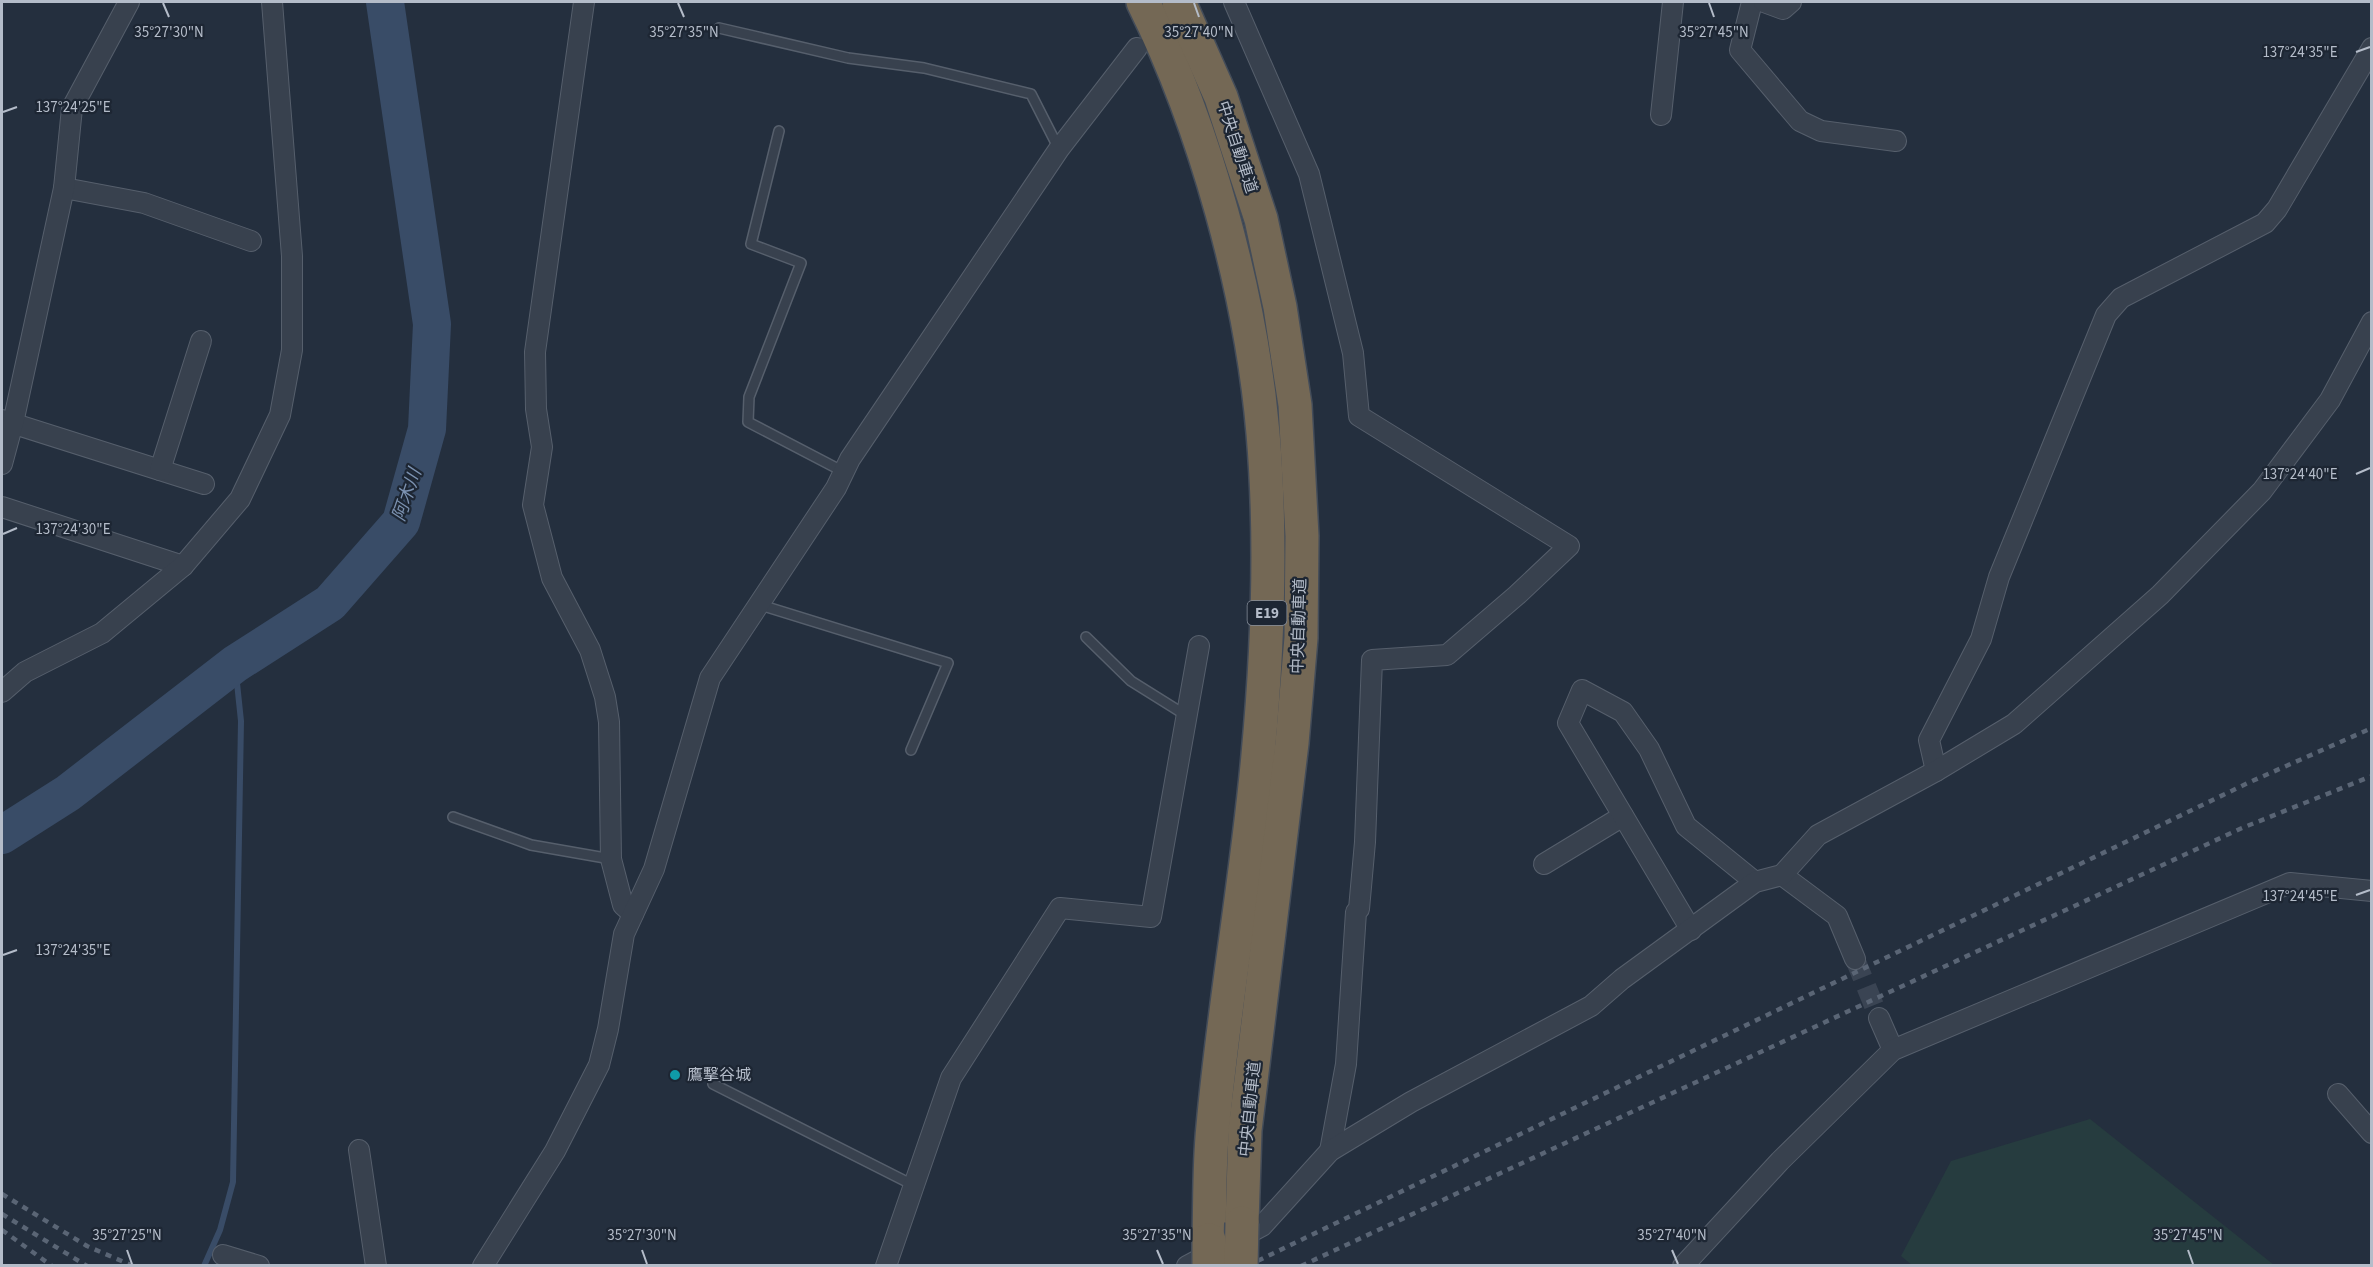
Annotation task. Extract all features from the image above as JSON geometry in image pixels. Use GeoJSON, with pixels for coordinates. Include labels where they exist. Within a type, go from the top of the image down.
{"type":"FeatureCollection","features":[{"type":"Feature","properties":{"kind":"highway","name":"中央自動車道"},"geometry":{"type":"LineString","coordinates":[[1143,2],[1178,78],[1216,193],[1247,320],[1263,431],[1268,540],[1266,647],[1258,756],[1213,1128],[1209,1253]]}},
{"type":"Feature","properties":{"kind":"highway","name":"中央自動車道"},"geometry":{"type":"LineString","coordinates":[[1179,2],[1221,97],[1261,219],[1280,306],[1295,405],[1302,536],[1301,638],[1292,743],[1245,1130],[1241,1266]]}},
{"type":"Feature","properties":{"kind":"street"},"geometry":{"type":"LineString","coordinates":[[2,464],[7,422],[64,188],[72,108],[129,2]]}},
{"type":"Feature","properties":{"kind":"street"},"geometry":{"type":"LineString","coordinates":[[2,692],[25,672],[102,633],[183,566],[240,499],[280,415],[292,350],[292,256],[273,2]]}},
{"type":"Feature","properties":{"kind":"street"},"geometry":{"type":"LineString","coordinates":[[584,2],[535,352],[536,409],[542,447],[533,505],[552,578],[590,650],[605,697],[609,731],[611,859],[623,905],[633,914]]}},
{"type":"Feature","properties":{"kind":"street"},"geometry":{"type":"LineString","coordinates":[[1234,2],[1260,57],[1309,174],[1353,353],[1359,416],[1569,546],[1517,595],[1447,655],[1372,660],[1365,842],[1359,909],[1356,912],[1346,1064],[1330,1151]]}},
{"type":"Feature","properties":{"kind":"street"},"geometry":{"type":"LineString","coordinates":[[1661,115],[1673,2]]}},
{"type":"Feature","properties":{"kind":"street"},"geometry":{"type":"LineString","coordinates":[[1752,2],[1740,50],[1800,121],[1821,131],[1896,141]]}},
{"type":"Feature","properties":{"kind":"street"},"geometry":{"type":"LineString","coordinates":[[1764,2],[1783,9],[1791,2]]}},
{"type":"Feature","properties":{"kind":"street"},"geometry":{"type":"LineString","coordinates":[[483,1266],[555,1151],[599,1065],[608,1029],[620,953],[633,914],[654,869],[710,678],[1059,149],[1137,48]]}},
{"type":"Feature","properties":{"kind":"street"},"geometry":{"type":"LineString","coordinates":[[1936,771],[1929,740],[1981,639],[1999,577],[2106,315],[2121,298],[2265,223],[2277,209],[2372,48]]}},
{"type":"Feature","properties":{"kind":"street"},"geometry":{"type":"LineString","coordinates":[[64,188],[144,203],[250,242]]}},
{"type":"Feature","properties":{"kind":"street"},"geometry":{"type":"LineString","coordinates":[[1187,1266],[1262,1226],[1330,1151],[1410,1102],[1591,1006],[1622,979],[1755,882],[1782,875],[1818,836],[1936,771],[2014,724],[2160,595],[2254,499],[2330,400],[2372,322]]}},
{"type":"Feature","properties":{"kind":"street"},"geometry":{"type":"LineString","coordinates":[[160,470],[201,341]]}},
{"type":"Feature","properties":{"kind":"street"},"geometry":{"type":"LineString","coordinates":[[7,422],[204,484]]}},
{"type":"Feature","properties":{"kind":"street"},"geometry":{"type":"LineString","coordinates":[[2,507],[183,566]]}},
{"type":"Feature","properties":{"kind":"street"},"geometry":{"type":"LineString","coordinates":[[886,1266],[951,1078],[1060,908],[1150,917],[1199,646]]}},
{"type":"Feature","properties":{"kind":"street"},"geometry":{"type":"LineString","coordinates":[[1691,930],[1568,723],[1582,690],[1623,712],[1649,749],[1686,826],[1755,882]]}},
{"type":"Feature","properties":{"kind":"street"},"geometry":{"type":"LineString","coordinates":[[1544,864],[1623,816]]}},
{"type":"Feature","properties":{"kind":"street"},"geometry":{"type":"LineString","coordinates":[[1782,875],[1838,916],[1855,959]]}},
{"type":"Feature","properties":{"kind":"street"},"geometry":{"type":"LineString","coordinates":[[1683,1266],[1780,1161],[1893,1050],[2290,883],[2372,891]]}},
{"type":"Feature","properties":{"kind":"street"},"geometry":{"type":"LineString","coordinates":[[1879,1018],[1893,1050]]}},
{"type":"Feature","properties":{"kind":"street"},"geometry":{"type":"LineString","coordinates":[[2338,1094],[2372,1133]]}},
{"type":"Feature","properties":{"kind":"street"},"geometry":{"type":"LineString","coordinates":[[359,1150],[376,1266]]}},
{"type":"Feature","properties":{"kind":"street"},"geometry":{"type":"LineString","coordinates":[[223,1255],[259,1266]]}},
{"type":"Feature","properties":{"kind":"lane"},"geometry":{"type":"LineString","coordinates":[[719,28],[848,58],[934,70],[1031,94],[1059,149]]}},
{"type":"Feature","properties":{"kind":"lane"},"geometry":{"type":"LineString","coordinates":[[779,131],[751,244],[801,263],[749,397],[748,422],[844,472]]}},
{"type":"Feature","properties":{"kind":"lane"},"geometry":{"type":"LineString","coordinates":[[757,604],[948,663],[911,750]]}},
{"type":"Feature","properties":{"kind":"lane"},"geometry":{"type":"LineString","coordinates":[[1086,637],[1131,681],[1186,716]]}},
{"type":"Feature","properties":{"kind":"lane"},"geometry":{"type":"LineString","coordinates":[[453,817],[531,845],[611,859]]}},
{"type":"Feature","properties":{"kind":"lane"},"geometry":{"type":"LineString","coordinates":[[713,1084],[913,1185]]}},
{"type":"Feature","properties":{"kind":"green space"},"geometry":{"type":"Polygon","coordinates":[[[2090,1119],[2274,1265],[1913,1266],[1901,1256],[1951,1161],[2090,1119]]]}},
{"type":"Feature","properties":{"kind":"waterway","name":"阿木川"},"geometry":{"type":"LineString","coordinates":[[2,835],[68,793],[235,664],[330,603],[401,522],[427,429],[432,324],[385,2]]}},
{"type":"Feature","properties":{"kind":"waterway"},"geometry":{"type":"LineString","coordinates":[[204,1266],[220,1230],[233,1182],[241,721],[235,664]]}},
{"type":"Feature","properties":{"kind":"tunnel"},"geometry":{"type":"LineString","coordinates":[[1855,959],[1879,1018]]}},
{"type":"Feature","properties":{"kind":"railway"},"geometry":{"type":"LineString","coordinates":[[1247,1266],[2250,782],[2372,728]]}},
{"type":"Feature","properties":{"kind":"railway"},"geometry":{"type":"LineString","coordinates":[[1301,1266],[2242,828],[2372,776]]}},
{"type":"Feature","properties":{"kind":"railway"},"geometry":{"type":"LineString","coordinates":[[2,1194],[87,1246],[133,1266]]}},
{"type":"Feature","properties":{"kind":"railway"},"geometry":{"type":"LineString","coordinates":[[2,1214],[87,1266]]}},
{"type":"Feature","properties":{"kind":"railway"},"geometry":{"type":"LineString","coordinates":[[2,1230],[52,1266]]}},
{"type":"Feature","properties":{"kind":"place","name":"鷹撃谷城"},"geometry":{"type":"Point","coordinates":[675,1075]}}]}
